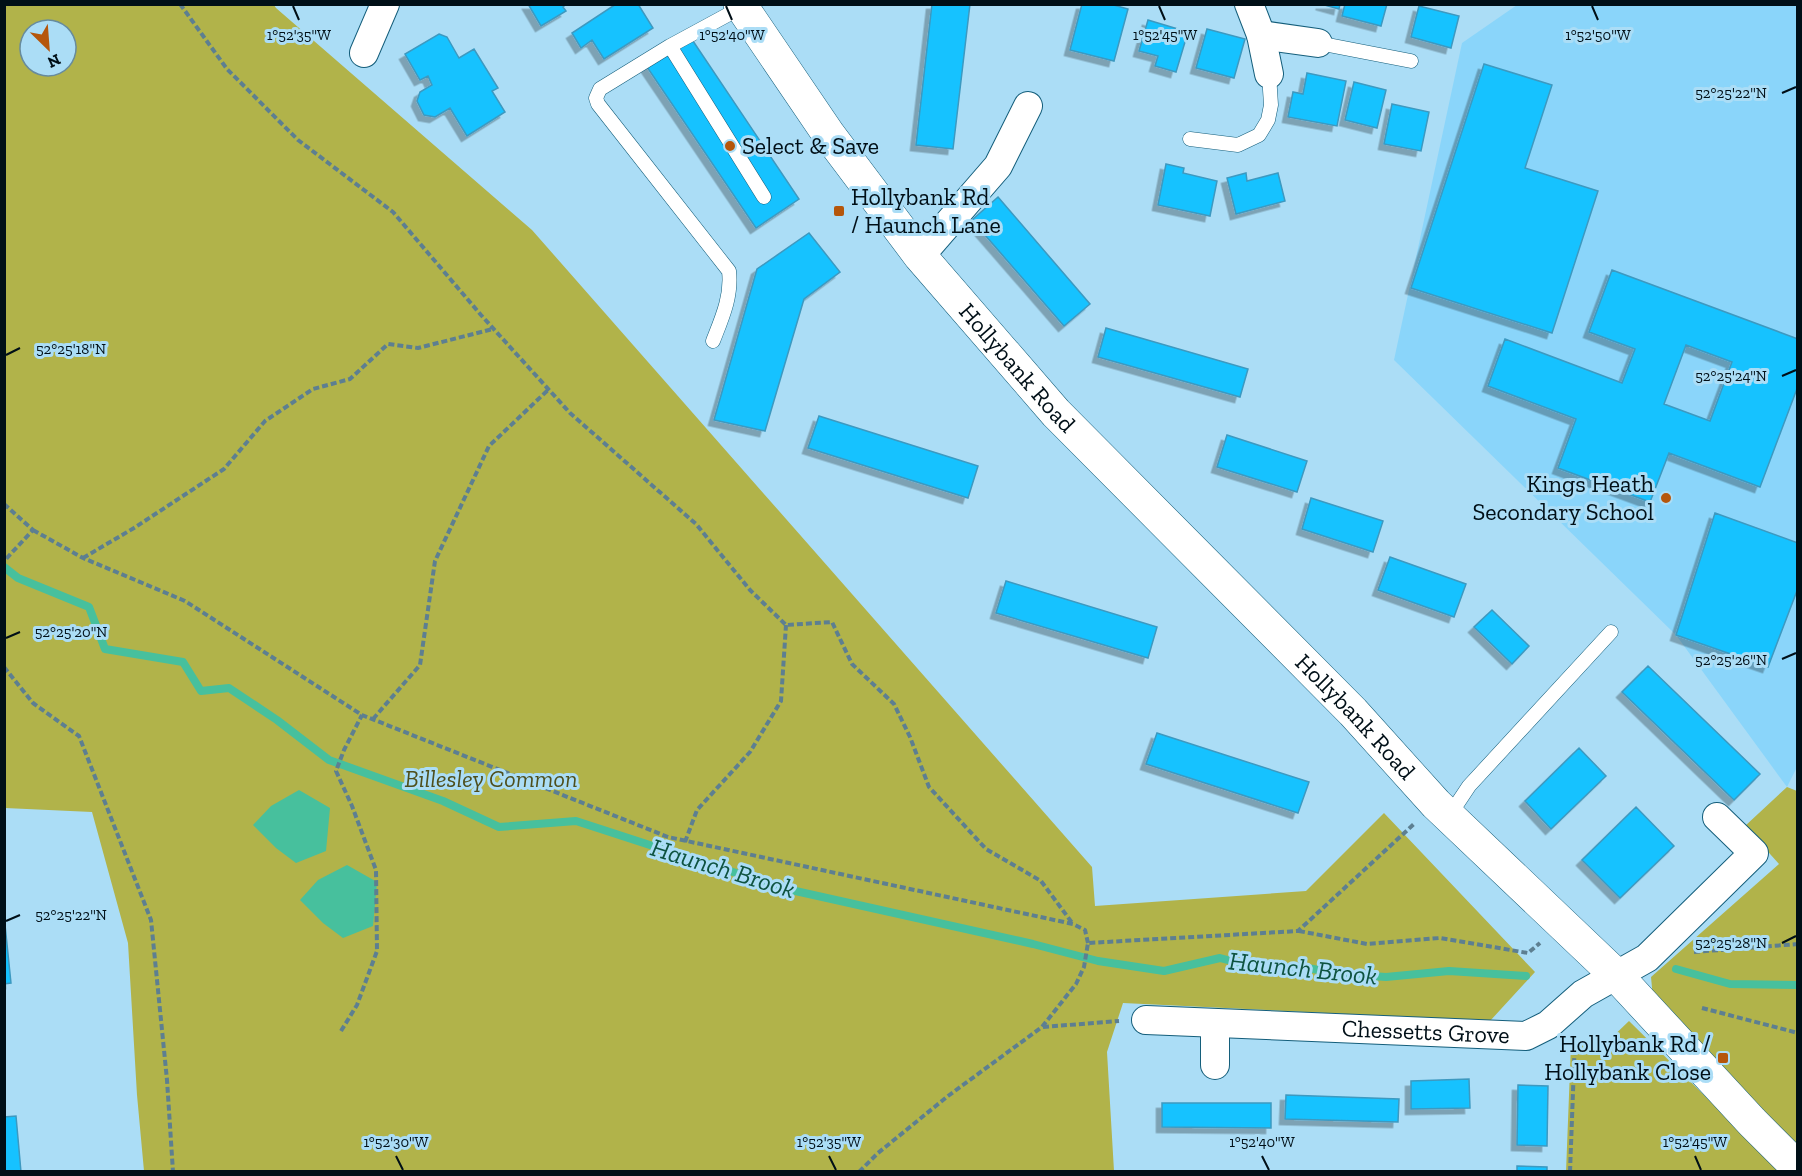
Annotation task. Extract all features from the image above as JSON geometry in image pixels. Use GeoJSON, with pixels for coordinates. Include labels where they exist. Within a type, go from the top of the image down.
{"type":"FeatureCollection","features":[{"type":"Feature","properties":{"kind":"street"},"geometry":{"type":"LineString","coordinates":[[364,53],[386,4]]}},
{"type":"Feature","properties":{"kind":"street"},"geometry":{"type":"LineString","coordinates":[[401,4],[410,4]]}},
{"type":"Feature","properties":{"kind":"street"},"geometry":{"type":"LineString","coordinates":[[1249,4],[1261,35],[1269,74]]}},
{"type":"Feature","properties":{"kind":"street","name":"Hollybank Road"},"geometry":{"type":"LineString","coordinates":[[741,6],[829,135],[921,256],[1056,413],[1353,712],[1442,810],[1617,976],[1797,1168]]}},
{"type":"Feature","properties":{"kind":"street"},"geometry":{"type":"LineString","coordinates":[[1261,35],[1318,43]]}},
{"type":"Feature","properties":{"kind":"street"},"geometry":{"type":"LineString","coordinates":[[921,256],[998,166],[1028,106]]}},
{"type":"Feature","properties":{"kind":"street","name":"Chessetts Grove"},"geometry":{"type":"LineString","coordinates":[[1146,1020],[1526,1036],[1548,1025],[1583,994],[1647,958],[1754,853],[1717,817]]}},
{"type":"Feature","properties":{"kind":"street"},"geometry":{"type":"LineString","coordinates":[[1215,1023],[1215,1065]]}},
{"type":"Feature","properties":{"kind":"lane"},"geometry":{"type":"LineString","coordinates":[[714,341],[729,296],[729,271],[598,104],[596,98],[600,88],[741,6]]}},
{"type":"Feature","properties":{"kind":"lane"},"geometry":{"type":"LineString","coordinates":[[1318,43],[1411,61]]}},
{"type":"Feature","properties":{"kind":"lane"},"geometry":{"type":"LineString","coordinates":[[670,46],[764,197]]}},
{"type":"Feature","properties":{"kind":"lane"},"geometry":{"type":"LineString","coordinates":[[1190,139],[1238,145],[1259,135],[1268,120],[1271,105],[1269,74]]}},
{"type":"Feature","properties":{"kind":"lane"},"geometry":{"type":"LineString","coordinates":[[1442,810],[1469,786],[1611,632]]}},
{"type":"Feature","properties":{"kind":"path"},"geometry":{"type":"LineString","coordinates":[[180,4],[227,69],[298,140],[393,212],[493,329],[570,413],[696,524],[750,590],[786,625],[832,622],[852,664],[894,704],[910,737],[929,787],[986,849],[1041,881],[1073,924]]}},
{"type":"Feature","properties":{"kind":"path"},"geometry":{"type":"LineString","coordinates":[[83,558],[134,528],[224,469],[265,421],[313,389],[350,379],[388,344],[418,348],[493,329]]}},
{"type":"Feature","properties":{"kind":"path"},"geometry":{"type":"LineString","coordinates":[[373,720],[420,665],[435,561],[489,446],[549,390]]}},
{"type":"Feature","properties":{"kind":"path"},"geometry":{"type":"LineString","coordinates":[[4,504],[33,530],[83,558],[185,601],[362,715],[668,837],[1073,924],[1085,930],[1088,943],[1084,967],[1076,984],[1042,1027],[948,1096],[878,1153],[860,1172]]}},
{"type":"Feature","properties":{"kind":"path"},"geometry":{"type":"LineString","coordinates":[[4,561],[33,530]]}},
{"type":"Feature","properties":{"kind":"path"},"geometry":{"type":"LineString","coordinates":[[685,842],[698,810],[750,752],[781,701],[786,625]]}},
{"type":"Feature","properties":{"kind":"path"},"geometry":{"type":"LineString","coordinates":[[4,666],[33,703],[79,735],[151,920],[167,1080],[173,1172]]}},
{"type":"Feature","properties":{"kind":"path"},"geometry":{"type":"LineString","coordinates":[[341,1031],[357,1005],[377,951],[376,870],[336,771],[362,715]]}},
{"type":"Feature","properties":{"kind":"path"},"geometry":{"type":"LineString","coordinates":[[1298,931],[1442,810]]}},
{"type":"Feature","properties":{"kind":"path"},"geometry":{"type":"LineString","coordinates":[[1088,943],[1298,931],[1367,944],[1440,938],[1528,952],[1563,924]]}},
{"type":"Feature","properties":{"kind":"path"},"geometry":{"type":"LineString","coordinates":[[1685,953],[1797,944]]}},
{"type":"Feature","properties":{"kind":"path"},"geometry":{"type":"LineString","coordinates":[[1702,1008],[1797,1033]]}},
{"type":"Feature","properties":{"kind":"path"},"geometry":{"type":"LineString","coordinates":[[1562,1014],[1575,1035],[1570,1172]]}},
{"type":"Feature","properties":{"kind":"path"},"geometry":{"type":"LineString","coordinates":[[1042,1027],[1146,1020]]}},
{"type":"Feature","properties":{"kind":"shaded area","name":"Kings Heath Secondary School"},"geometry":{"type":"Polygon","coordinates":[[[1517,5],[1797,5],[1798,765],[1787,787],[1676,635],[1394,360],[1462,43],[1517,5]]]}},
{"type":"Feature","properties":{"kind":"shaded area"},"geometry":{"type":"Polygon","coordinates":[[[299,790],[330,808],[326,851],[296,863],[276,848],[253,825],[271,806],[299,790]]]}},
{"type":"Feature","properties":{"kind":"shaded area"},"geometry":{"type":"Polygon","coordinates":[[[347,865],[377,882],[373,926],[343,938],[323,923],[300,900],[318,880],[347,865]]]}},
{"type":"Feature","properties":{"kind":"green space","name":"Billesley Common"},"geometry":{"type":"Polygon","coordinates":[[[4,5],[274,5],[532,230],[1092,867],[1095,906],[1306,891],[1384,813],[1535,972],[1490,1021],[1123,1003],[1107,1052],[1114,1171],[144,1171],[128,943],[92,812],[5,808],[4,5]]]}},
{"type":"Feature","properties":{"kind":"green space"},"geometry":{"type":"Polygon","coordinates":[[[1787,787],[1797,791],[1797,1144],[1653,998],[1651,977],[1779,864],[1745,826],[1787,787]]]}},
{"type":"Feature","properties":{"kind":"green space"},"geometry":{"type":"Polygon","coordinates":[[[1629,1021],[1781,1171],[1566,1172],[1571,1044],[1604,1045],[1629,1021]]]}},
{"type":"Feature","properties":{"kind":"building"},"geometry":{"type":"Polygon","coordinates":[[[528,4],[566,4],[563,7],[566,11],[541,26],[528,4]]]}},
{"type":"Feature","properties":{"kind":"building"},"geometry":{"type":"Polygon","coordinates":[[[616,4],[638,4],[653,28],[604,59],[592,40],[581,48],[572,33],[616,4]]]}},
{"type":"Feature","properties":{"kind":"building"},"geometry":{"type":"Polygon","coordinates":[[[932,4],[970,4],[953,149],[916,145],[932,4]]]}},
{"type":"Feature","properties":{"kind":"building"},"geometry":{"type":"Polygon","coordinates":[[[1082,4],[1110,4],[1128,9],[1114,61],[1070,50],[1082,4]]]}},
{"type":"Feature","properties":{"kind":"building"},"geometry":{"type":"Polygon","coordinates":[[[1321,4],[1340,4],[1339,9],[1321,4]]]}},
{"type":"Feature","properties":{"kind":"building"},"geometry":{"type":"Polygon","coordinates":[[[1345,4],[1387,4],[1381,26],[1342,16],[1345,4]]]}},
{"type":"Feature","properties":{"kind":"building"},"geometry":{"type":"Polygon","coordinates":[[[1419,6],[1459,16],[1451,48],[1411,37],[1419,6]]]}},
{"type":"Feature","properties":{"kind":"building"},"geometry":{"type":"Polygon","coordinates":[[[1148,20],[1188,32],[1176,72],[1155,66],[1158,56],[1139,51],[1148,20]]]}},
{"type":"Feature","properties":{"kind":"building"},"geometry":{"type":"Polygon","coordinates":[[[1207,29],[1245,39],[1234,78],[1196,68],[1207,29]]]}},
{"type":"Feature","properties":{"kind":"building"},"geometry":{"type":"Polygon","coordinates":[[[439,34],[447,37],[459,58],[474,49],[498,88],[492,91],[505,112],[467,136],[450,108],[435,117],[424,115],[417,101],[420,92],[432,85],[428,76],[420,80],[405,54],[439,34]]]}},
{"type":"Feature","properties":{"kind":"building"},"geometry":{"type":"Polygon","coordinates":[[[691,38],[799,199],[756,228],[647,67],[691,38]]]}},
{"type":"Feature","properties":{"kind":"building"},"geometry":{"type":"Polygon","coordinates":[[[1484,64],[1552,85],[1525,168],[1598,191],[1552,333],[1411,288],[1484,64]]]}},
{"type":"Feature","properties":{"kind":"building"},"geometry":{"type":"Polygon","coordinates":[[[1307,73],[1346,81],[1337,126],[1288,117],[1293,92],[1303,94],[1307,73]]]}},
{"type":"Feature","properties":{"kind":"building"},"geometry":{"type":"Polygon","coordinates":[[[1354,82],[1386,90],[1377,128],[1345,120],[1354,82]]]}},
{"type":"Feature","properties":{"kind":"building"},"geometry":{"type":"Polygon","coordinates":[[[1392,104],[1429,112],[1421,151],[1384,144],[1392,104]]]}},
{"type":"Feature","properties":{"kind":"building"},"geometry":{"type":"Polygon","coordinates":[[[1166,164],[1184,168],[1183,173],[1217,181],[1210,216],[1158,205],[1166,164]]]}},
{"type":"Feature","properties":{"kind":"building"},"geometry":{"type":"Polygon","coordinates":[[[1246,173],[1247,181],[1278,173],[1285,201],[1236,214],[1227,178],[1246,173]]]}},
{"type":"Feature","properties":{"kind":"building"},"geometry":{"type":"Polygon","coordinates":[[[998,197],[1090,304],[1064,326],[972,220],[998,197]]]}},
{"type":"Feature","properties":{"kind":"building"},"geometry":{"type":"Polygon","coordinates":[[[809,233],[840,272],[804,299],[765,431],[714,420],[757,269],[809,233]]]}},
{"type":"Feature","properties":{"kind":"building"},"geometry":{"type":"Polygon","coordinates":[[[1612,270],[1798,339],[1798,386],[1760,487],[1669,453],[1650,502],[1558,468],[1576,419],[1488,386],[1505,339],[1622,383],[1635,349],[1589,332],[1612,270]],[[1686,345],[1664,404],[1710,421],[1732,362],[1686,345]]]}},
{"type":"Feature","properties":{"kind":"building"},"geometry":{"type":"Polygon","coordinates":[[[1106,328],[1248,369],[1240,397],[1098,357],[1106,328]]]}},
{"type":"Feature","properties":{"kind":"building"},"geometry":{"type":"Polygon","coordinates":[[[819,416],[978,466],[968,498],[808,448],[819,416]]]}},
{"type":"Feature","properties":{"kind":"building"},"geometry":{"type":"Polygon","coordinates":[[[1227,435],[1307,461],[1297,492],[1217,467],[1227,435]]]}},
{"type":"Feature","properties":{"kind":"building"},"geometry":{"type":"Polygon","coordinates":[[[1311,498],[1383,521],[1373,552],[1302,529],[1311,498]]]}},
{"type":"Feature","properties":{"kind":"building"},"geometry":{"type":"Polygon","coordinates":[[[1715,513],[1798,543],[1798,588],[1768,667],[1676,635],[1715,513]]]}},
{"type":"Feature","properties":{"kind":"building"},"geometry":{"type":"Polygon","coordinates":[[[1390,557],[1466,584],[1454,617],[1378,590],[1390,557]]]}},
{"type":"Feature","properties":{"kind":"building"},"geometry":{"type":"Polygon","coordinates":[[[1006,581],[1157,627],[1148,658],[996,613],[1006,581]]]}},
{"type":"Feature","properties":{"kind":"building"},"geometry":{"type":"Polygon","coordinates":[[[1492,610],[1529,646],[1512,664],[1474,627],[1492,610]]]}},
{"type":"Feature","properties":{"kind":"building"},"geometry":{"type":"Polygon","coordinates":[[[1648,666],[1760,774],[1734,800],[1622,692],[1648,666]]]}},
{"type":"Feature","properties":{"kind":"building"},"geometry":{"type":"Polygon","coordinates":[[[1157,733],[1309,782],[1298,813],[1146,764],[1157,733]]]}},
{"type":"Feature","properties":{"kind":"building"},"geometry":{"type":"Polygon","coordinates":[[[1579,748],[1606,776],[1551,829],[1525,801],[1579,748]]]}},
{"type":"Feature","properties":{"kind":"building"},"geometry":{"type":"Polygon","coordinates":[[[1636,807],[1674,846],[1620,898],[1582,860],[1636,807]]]}},
{"type":"Feature","properties":{"kind":"building"},"geometry":{"type":"Polygon","coordinates":[[[4,915],[11,983],[4,984],[4,915]]]}},
{"type":"Feature","properties":{"kind":"building"},"geometry":{"type":"Polygon","coordinates":[[[1469,1079],[1470,1108],[1411,1109],[1411,1081],[1469,1079]]]}},
{"type":"Feature","properties":{"kind":"building"},"geometry":{"type":"Polygon","coordinates":[[[1518,1085],[1548,1086],[1547,1146],[1517,1145],[1518,1085]]]}},
{"type":"Feature","properties":{"kind":"building"},"geometry":{"type":"Polygon","coordinates":[[[1286,1095],[1399,1099],[1398,1122],[1285,1119],[1286,1095]]]}},
{"type":"Feature","properties":{"kind":"building"},"geometry":{"type":"Polygon","coordinates":[[[1162,1103],[1271,1103],[1271,1128],[1162,1127],[1162,1103]]]}},
{"type":"Feature","properties":{"kind":"building"},"geometry":{"type":"Polygon","coordinates":[[[16,1116],[21,1172],[4,1172],[4,1117],[16,1116]]]}},
{"type":"Feature","properties":{"kind":"building"},"geometry":{"type":"Polygon","coordinates":[[[1517,1166],[1547,1167],[1547,1172],[1517,1172],[1517,1166]]]}},
{"type":"Feature","properties":{"kind":"waterway","name":"Haunch Brook"},"geometry":{"type":"LineString","coordinates":[[4,567],[18,578],[89,607],[105,649],[183,662],[201,691],[229,688],[277,720],[329,760],[443,801],[499,827],[576,821],[782,888],[1033,944],[1098,961],[1164,971],[1220,958],[1254,967],[1302,967],[1341,974],[1386,977],[1449,971],[1526,976]]}},
{"type":"Feature","properties":{"kind":"waterway","name":"Haunch Brook"},"geometry":{"type":"LineString","coordinates":[[1676,969],[1730,984],[1798,985]]}},
{"type":"Feature","properties":{"kind":"place","name":"Select & Save"},"geometry":{"type":"Point","coordinates":[730,146]}},
{"type":"Feature","properties":{"kind":"place","name":"Hollybank Rd / Haunch Lane"},"geometry":{"type":"Point","coordinates":[839,211]}},
{"type":"Feature","properties":{"kind":"place","name":"Kings Heath Secondary School"},"geometry":{"type":"Point","coordinates":[1666,498]}},
{"type":"Feature","properties":{"kind":"place","name":"Hollybank Rd / Hollybank Close"},"geometry":{"type":"Point","coordinates":[1723,1058]}}]}
